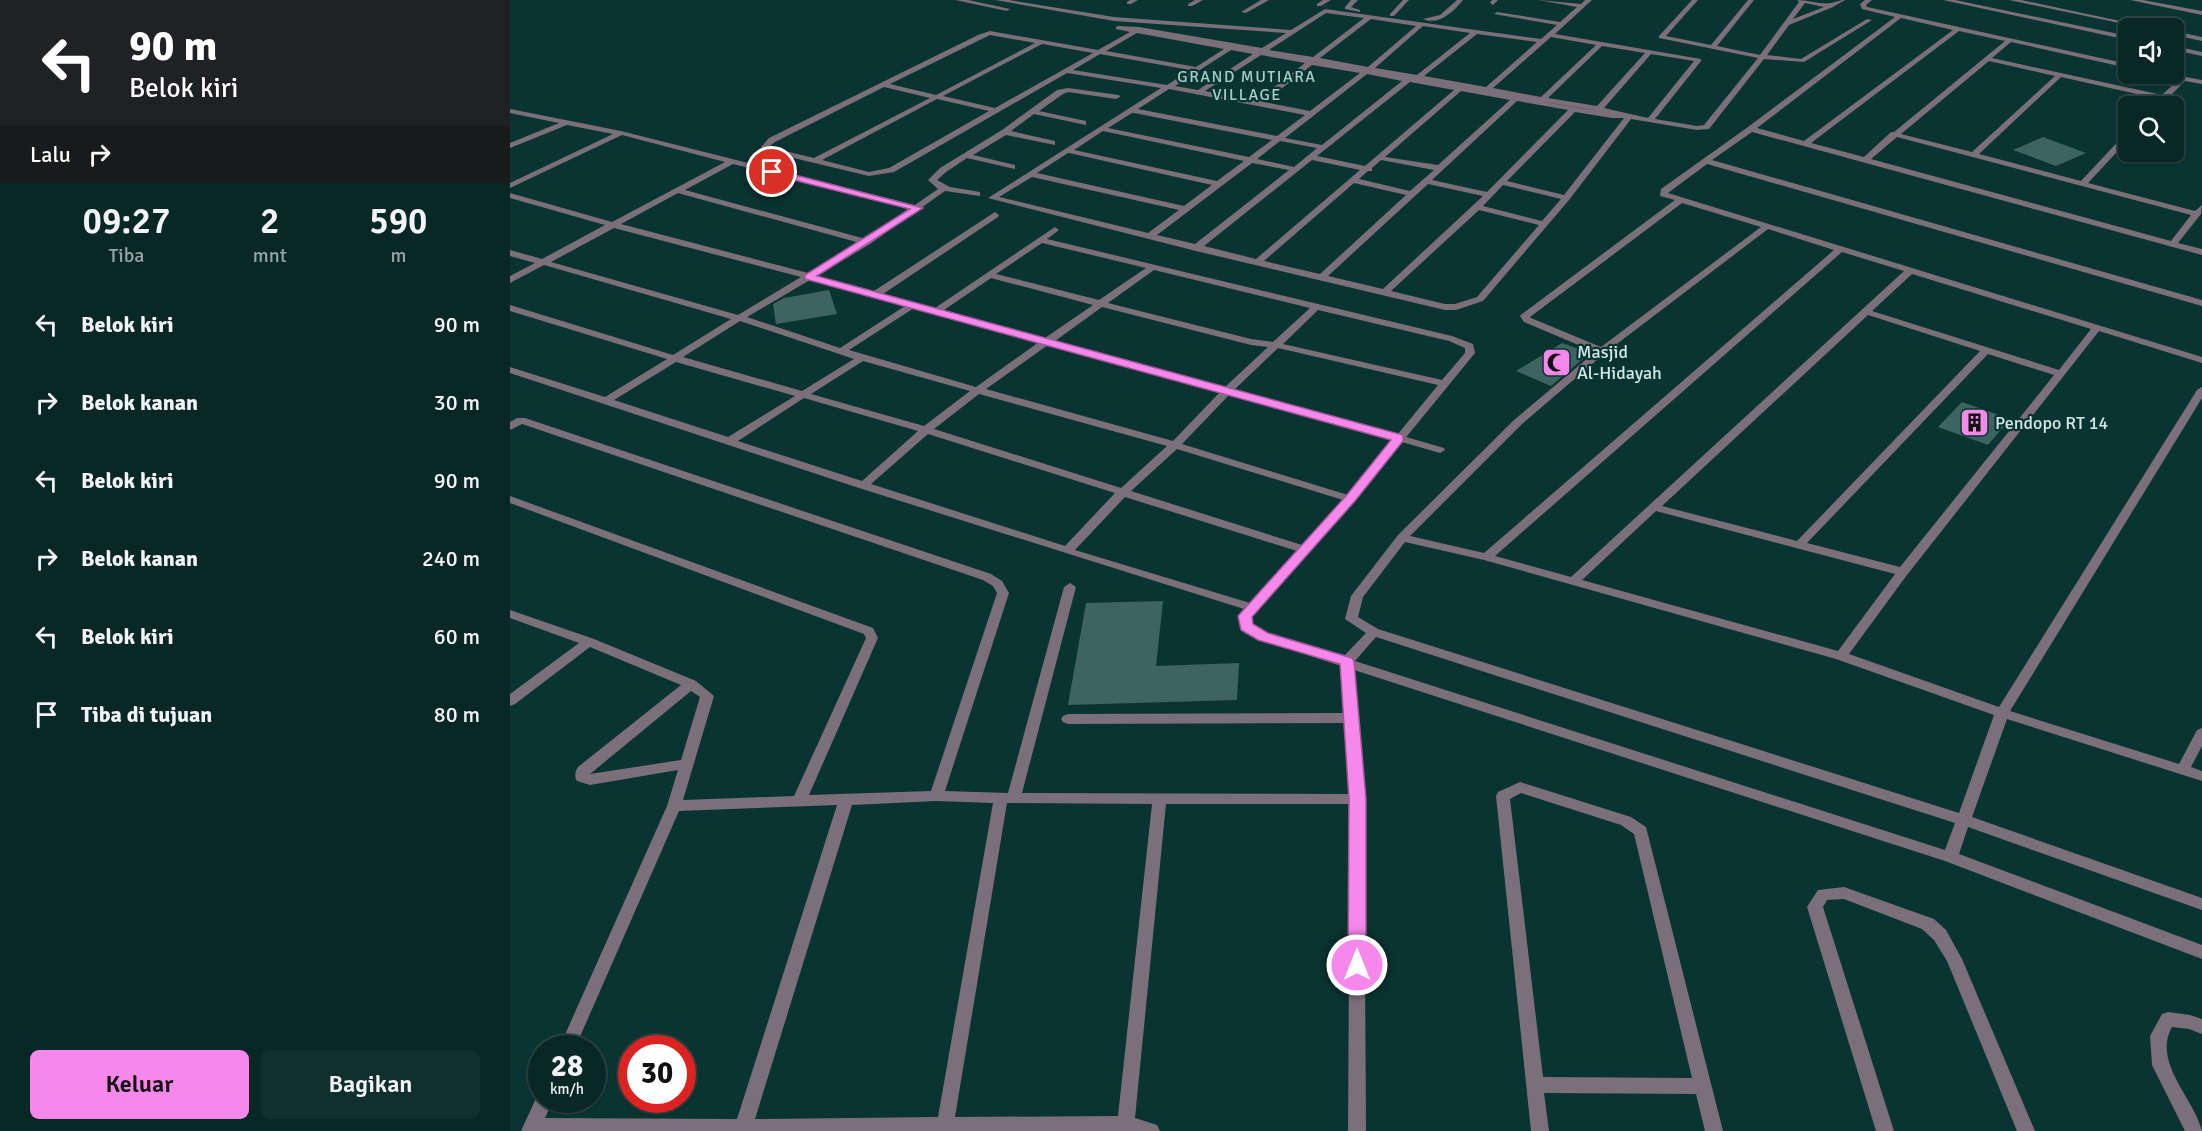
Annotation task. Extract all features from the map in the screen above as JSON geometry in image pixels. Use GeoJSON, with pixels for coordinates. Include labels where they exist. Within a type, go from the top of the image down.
{"type":"FeatureCollection","features":[{"type":"Feature","properties":{"kind":"street"},"geometry":{"type":"LineString","coordinates":[[958,0],[1092,24]]}},
{"type":"Feature","properties":{"kind":"street"},"geometry":{"type":"LineString","coordinates":[[998,0],[1114,19],[1295,32]]}},
{"type":"Feature","properties":{"kind":"street"},"geometry":{"type":"LineString","coordinates":[[1190,5],[1200,0]]}},
{"type":"Feature","properties":{"kind":"street"},"geometry":{"type":"LineString","coordinates":[[1244,12],[1266,0]]}},
{"type":"Feature","properties":{"kind":"street"},"geometry":{"type":"LineString","coordinates":[[1319,5],[1329,0]]}},
{"type":"Feature","properties":{"kind":"street"},"geometry":{"type":"LineString","coordinates":[[1355,0],[1348,6],[1349,9],[1436,20],[1446,16],[1461,0]]}},
{"type":"Feature","properties":{"kind":"street"},"geometry":{"type":"LineString","coordinates":[[1392,15],[1406,0]]}},
{"type":"Feature","properties":{"kind":"street"},"geometry":{"type":"LineString","coordinates":[[1540,0],[1583,6]]}},
{"type":"Feature","properties":{"kind":"street"},"geometry":{"type":"LineString","coordinates":[[1487,91],[1589,0]]}},
{"type":"Feature","properties":{"kind":"street"},"geometry":{"type":"LineString","coordinates":[[1695,0],[1661,37],[1665,40],[1762,57],[1802,61],[1869,20]]}},
{"type":"Feature","properties":{"kind":"street"},"geometry":{"type":"LineString","coordinates":[[1712,48],[1751,0]]}},
{"type":"Feature","properties":{"kind":"street"},"geometry":{"type":"LineString","coordinates":[[1368,70],[1696,128],[1706,127],[1762,57],[1801,0],[1831,6]]}},
{"type":"Feature","properties":{"kind":"street"},"geometry":{"type":"LineString","coordinates":[[1785,24],[1842,0]]}},
{"type":"Feature","properties":{"kind":"street"},"geometry":{"type":"LineString","coordinates":[[1869,0],[1863,3],[1864,8],[2118,64]]}},
{"type":"Feature","properties":{"kind":"street"},"geometry":{"type":"LineString","coordinates":[[1946,0],[2118,36]]}},
{"type":"Feature","properties":{"kind":"street"},"geometry":{"type":"LineString","coordinates":[[2012,0],[2118,22]]}},
{"type":"Feature","properties":{"kind":"street"},"geometry":{"type":"LineString","coordinates":[[2133,0],[2199,13]]}},
{"type":"Feature","properties":{"kind":"street"},"geometry":{"type":"LineString","coordinates":[[2193,0],[2199,13]]}},
{"type":"Feature","properties":{"kind":"street"},"geometry":{"type":"LineString","coordinates":[[1199,92],[1325,11],[1543,41]]}},
{"type":"Feature","properties":{"kind":"street"},"geometry":{"type":"LineString","coordinates":[[1497,14],[1561,24]]}},
{"type":"Feature","properties":{"kind":"street"},"geometry":{"type":"LineString","coordinates":[[1900,16],[1663,194],[1679,201],[2202,360]]}},
{"type":"Feature","properties":{"kind":"street"},"geometry":{"type":"LineString","coordinates":[[1258,103],[1370,17]]}},
{"type":"Feature","properties":{"kind":"street"},"geometry":{"type":"LineString","coordinates":[[1114,19],[1111,27],[1368,70],[1515,98],[1541,100],[1574,109],[1597,111]]}},
{"type":"Feature","properties":{"kind":"street"},"geometry":{"type":"LineString","coordinates":[[1148,22],[1137,31],[1099,53],[1068,71],[998,111],[898,167],[869,174],[767,149],[765,145],[985,34],[1099,53],[1197,69]]}},
{"type":"Feature","properties":{"kind":"street"},"geometry":{"type":"LineString","coordinates":[[1150,236],[1368,70],[1421,25]]}},
{"type":"Feature","properties":{"kind":"street"},"geometry":{"type":"LineString","coordinates":[[1805,144],[1959,28]]}},
{"type":"Feature","properties":{"kind":"street"},"geometry":{"type":"LineString","coordinates":[[1137,31],[1263,52]]}},
{"type":"Feature","properties":{"kind":"street"},"geometry":{"type":"LineString","coordinates":[[1196,248],[1309,157],[1475,32]]}},
{"type":"Feature","properties":{"kind":"street"},"geometry":{"type":"LineString","coordinates":[[1551,35],[1691,57],[1700,61],[1650,120]]}},
{"type":"Feature","properties":{"kind":"street"},"geometry":{"type":"LineString","coordinates":[[2184,35],[2202,39]]}},
{"type":"Feature","properties":{"kind":"street"},"geometry":{"type":"LineString","coordinates":[[1865,160],[2010,40]]}},
{"type":"Feature","properties":{"kind":"street"},"geometry":{"type":"LineString","coordinates":[[816,160],[1040,43]]}},
{"type":"Feature","properties":{"kind":"street"},"geometry":{"type":"LineString","coordinates":[[1541,100],[1601,43]]}},
{"type":"Feature","properties":{"kind":"street"},"geometry":{"type":"LineString","coordinates":[[1230,48],[1134,111],[992,198],[1445,307],[1456,307],[1479,299],[1566,198],[1627,116]]}},
{"type":"Feature","properties":{"kind":"street"},"geometry":{"type":"LineString","coordinates":[[2184,50],[2202,54]]}},
{"type":"Feature","properties":{"kind":"street"},"geometry":{"type":"LineString","coordinates":[[1597,111],[1650,51]]}},
{"type":"Feature","properties":{"kind":"street"},"geometry":{"type":"LineString","coordinates":[[1988,59],[2155,96]]}},
{"type":"Feature","properties":{"kind":"street"},"geometry":{"type":"LineString","coordinates":[[1068,71],[1199,92],[1309,113]]}},
{"type":"Feature","properties":{"kind":"street"},"geometry":{"type":"LineString","coordinates":[[1973,155],[2060,75]]}},
{"type":"Feature","properties":{"kind":"street"},"geometry":{"type":"LineString","coordinates":[[2184,78],[2202,82]]}},
{"type":"Feature","properties":{"kind":"street"},"geometry":{"type":"LineString","coordinates":[[2166,96],[2178,84]]}},
{"type":"Feature","properties":{"kind":"street"},"geometry":{"type":"LineString","coordinates":[[882,85],[998,111]]}},
{"type":"Feature","properties":{"kind":"street"},"geometry":{"type":"LineString","coordinates":[[1259,261],[1369,169],[1460,88]]}},
{"type":"Feature","properties":{"kind":"street"},"geometry":{"type":"LineString","coordinates":[[977,194],[944,188],[932,180],[934,176],[1005,132],[1064,90],[1116,98]]}},
{"type":"Feature","properties":{"kind":"street"},"geometry":{"type":"LineString","coordinates":[[1323,276],[1515,98]]}},
{"type":"Feature","properties":{"kind":"street"},"geometry":{"type":"LineString","coordinates":[[1386,291],[1477,207],[1574,109]]}},
{"type":"Feature","properties":{"kind":"street"},"geometry":{"type":"LineString","coordinates":[[1134,111],[1322,147]]}},
{"type":"Feature","properties":{"kind":"street"},"geometry":{"type":"LineString","coordinates":[[1033,112],[1083,123]]}},
{"type":"Feature","properties":{"kind":"street"},"geometry":{"type":"LineString","coordinates":[[512,113],[621,133],[918,208]]}},
{"type":"Feature","properties":{"kind":"street"},"geometry":{"type":"LineString","coordinates":[[510,146],[568,122]]}},
{"type":"Feature","properties":{"kind":"street"},"geometry":{"type":"LineString","coordinates":[[1103,129],[1294,169]]}},
{"type":"Feature","properties":{"kind":"street"},"geometry":{"type":"LineString","coordinates":[[1751,129],[2202,252]]}},
{"type":"Feature","properties":{"kind":"street"},"geometry":{"type":"LineString","coordinates":[[1005,132],[1052,143]]}},
{"type":"Feature","properties":{"kind":"street"},"geometry":{"type":"LineString","coordinates":[[510,186],[621,133]]}},
{"type":"Feature","properties":{"kind":"street"},"geometry":{"type":"LineString","coordinates":[[1894,134],[2082,184],[2199,211],[2173,244]]}},
{"type":"Feature","properties":{"kind":"street"},"geometry":{"type":"LineString","coordinates":[[2082,184],[2118,146]]}},
{"type":"Feature","properties":{"kind":"street"},"geometry":{"type":"LineString","coordinates":[[1069,151],[1217,184]]}},
{"type":"Feature","properties":{"kind":"street"},"geometry":{"type":"LineString","coordinates":[[968,156],[1012,167]]}},
{"type":"Feature","properties":{"kind":"street"},"geometry":{"type":"LineString","coordinates":[[1309,157],[1369,169]]}},
{"type":"Feature","properties":{"kind":"street"},"geometry":{"type":"LineString","coordinates":[[1380,158],[1439,168]]}},
{"type":"Feature","properties":{"kind":"street"},"geometry":{"type":"LineString","coordinates":[[1706,161],[2202,303]]}},
{"type":"Feature","properties":{"kind":"street"},"geometry":{"type":"LineString","coordinates":[[510,280],[730,162]]}},
{"type":"Feature","properties":{"kind":"street"},"geometry":{"type":"LineString","coordinates":[[1031,174],[1185,209]]}},
{"type":"Feature","properties":{"kind":"street"},"geometry":{"type":"LineString","coordinates":[[1355,181],[1412,194]]}},
{"type":"Feature","properties":{"kind":"street"},"geometry":{"type":"LineString","coordinates":[[1426,181],[1489,195]]}},
{"type":"Feature","properties":{"kind":"street"},"geometry":{"type":"LineString","coordinates":[[1501,182],[1566,198]]}},
{"type":"Feature","properties":{"kind":"street"},"geometry":{"type":"LineString","coordinates":[[606,401],[867,242],[944,188]]}},
{"type":"Feature","properties":{"kind":"street"},"geometry":{"type":"LineString","coordinates":[[677,189],[867,242]]}},
{"type":"Feature","properties":{"kind":"street"},"geometry":{"type":"LineString","coordinates":[[510,195],[1440,450]]}},
{"type":"Feature","properties":{"kind":"street"},"geometry":{"type":"LineString","coordinates":[[1602,351],[1527,320],[1525,316],[1679,201]]}},
{"type":"Feature","properties":{"kind":"street"},"geometry":{"type":"LineString","coordinates":[[1477,207],[1542,224]]}},
{"type":"Feature","properties":{"kind":"street"},"geometry":{"type":"LineString","coordinates":[[875,295],[995,215]]}},
{"type":"Feature","properties":{"kind":"street"},"geometry":{"type":"LineString","coordinates":[[1766,227],[1602,351],[1518,422],[1402,538],[1358,596],[1351,619],[1374,632],[1964,820],[2202,904]]}},
{"type":"Feature","properties":{"kind":"street"},"geometry":{"type":"LineString","coordinates":[[935,312],[1055,230]]}},
{"type":"Feature","properties":{"kind":"street"},"geometry":{"type":"LineString","coordinates":[[1040,240],[1452,339],[1470,346],[1470,353],[1350,499],[1245,616],[1246,627],[1263,636],[1347,661],[1950,857],[2202,952]]}},
{"type":"Feature","properties":{"kind":"street"},"geometry":{"type":"LineString","coordinates":[[1486,557],[1839,250]]}},
{"type":"Feature","properties":{"kind":"street"},"geometry":{"type":"LineString","coordinates":[[510,253],[739,318],[862,358],[1175,445],[1350,499]]}},
{"type":"Feature","properties":{"kind":"street"},"geometry":{"type":"LineString","coordinates":[[863,486],[926,430],[978,390],[1153,267]]}},
{"type":"Feature","properties":{"kind":"street"},"geometry":{"type":"LineString","coordinates":[[1574,581],[1911,271]]}},
{"type":"Feature","properties":{"kind":"street"},"geometry":{"type":"LineString","coordinates":[[989,275],[1251,342],[1276,345],[1445,384]]}},
{"type":"Feature","properties":{"kind":"street"},"geometry":{"type":"LineString","coordinates":[[841,351],[912,304]]}},
{"type":"Feature","properties":{"kind":"street"},"geometry":{"type":"LineString","coordinates":[[1067,551],[1123,492],[1175,445],[1227,391],[1317,306]]}},
{"type":"Feature","properties":{"kind":"street"},"geometry":{"type":"LineString","coordinates":[[510,308],[674,358],[926,430],[1303,549]]}},
{"type":"Feature","properties":{"kind":"street"},"geometry":{"type":"LineString","coordinates":[[1867,312],[2059,373]]}},
{"type":"Feature","properties":{"kind":"street"},"geometry":{"type":"LineString","coordinates":[[1841,656],[1903,572],[2097,328]]}},
{"type":"Feature","properties":{"kind":"street"},"geometry":{"type":"LineString","coordinates":[[1800,544],[1986,351]]}},
{"type":"Feature","properties":{"kind":"street"},"geometry":{"type":"LineString","coordinates":[[731,440],[862,358]]}},
{"type":"Feature","properties":{"kind":"street"},"geometry":{"type":"LineString","coordinates":[[510,370],[731,440],[863,486],[1254,608]]}},
{"type":"Feature","properties":{"kind":"street"},"geometry":{"type":"LineString","coordinates":[[1950,857],[2002,713],[2202,390]]}},
{"type":"Feature","properties":{"kind":"street"},"geometry":{"type":"LineString","coordinates":[[510,427],[521,420],[975,573],[998,584],[1003,593],[936,796]]}},
{"type":"Feature","properties":{"kind":"street"},"geometry":{"type":"LineString","coordinates":[[510,499],[869,631],[872,638],[799,801]]}},
{"type":"Feature","properties":{"kind":"street"},"geometry":{"type":"LineString","coordinates":[[1653,507],[1903,572]]}},
{"type":"Feature","properties":{"kind":"street"},"geometry":{"type":"LineString","coordinates":[[1402,538],[1486,557],[1841,656],[2002,713],[2202,776]]}},
{"type":"Feature","properties":{"kind":"street"},"geometry":{"type":"LineString","coordinates":[[945,1128],[1008,798],[1070,587]]}},
{"type":"Feature","properties":{"kind":"street"},"geometry":{"type":"LineString","coordinates":[[511,616],[589,642],[691,684],[707,696],[674,806],[573,1035]]}},
{"type":"Feature","properties":{"kind":"street"},"geometry":{"type":"LineString","coordinates":[[1357,1131],[1357,799],[1347,661],[1374,632]]}},
{"type":"Feature","properties":{"kind":"street"},"geometry":{"type":"LineString","coordinates":[[510,701],[589,642]]}},
{"type":"Feature","properties":{"kind":"street"},"geometry":{"type":"LineString","coordinates":[[685,764],[590,780],[582,777],[583,771],[691,684]]}},
{"type":"Feature","properties":{"kind":"street"},"geometry":{"type":"LineString","coordinates":[[1068,719],[1352,718]]}},
{"type":"Feature","properties":{"kind":"street"},"geometry":{"type":"LineString","coordinates":[[2183,770],[2202,733]]}},
{"type":"Feature","properties":{"kind":"street"},"geometry":{"type":"LineString","coordinates":[[1540,1131],[1537,1085],[1503,796],[1520,787],[1626,821],[1641,831],[1714,1131]]}},
{"type":"Feature","properties":{"kind":"street"},"geometry":{"type":"LineString","coordinates":[[674,806],[936,796],[1357,799]]}},
{"type":"Feature","properties":{"kind":"street"},"geometry":{"type":"LineString","coordinates":[[1125,1128],[1160,797]]}},
{"type":"Feature","properties":{"kind":"street"},"geometry":{"type":"LineString","coordinates":[[743,1129],[846,800]]}},
{"type":"Feature","properties":{"kind":"street"},"geometry":{"type":"LineString","coordinates":[[1886,1131],[1815,907],[1822,894],[1844,893],[1928,924],[1940,935],[1954,959],[2026,1131]]}},
{"type":"Feature","properties":{"kind":"street"},"geometry":{"type":"LineString","coordinates":[[2194,1131],[2162,1065],[2158,1035],[2168,1019],[2190,1022],[2202,1027]]}},
{"type":"Feature","properties":{"kind":"street"},"geometry":{"type":"LineString","coordinates":[[1537,1085],[1702,1086]]}},
{"type":"Feature","properties":{"kind":"street"},"geometry":{"type":"LineString","coordinates":[[538,1113],[531,1128],[1125,1128],[1151,1131]]}},
{"type":"Feature","properties":{"kind":"building"},"geometry":{"type":"Polygon","coordinates":[[[2043,137],[2086,153],[2056,166],[2013,150],[2043,137]]]}},
{"type":"Feature","properties":{"kind":"building"},"geometry":{"type":"Polygon","coordinates":[[[829,290],[837,314],[776,324],[773,304],[784,298],[829,290]]]}},
{"type":"Feature","properties":{"kind":"building","name":"Masjid Al-Hidayah"},"geometry":{"type":"Polygon","coordinates":[[[1562,343],[1590,353],[1551,386],[1516,371],[1562,343]]]}},
{"type":"Feature","properties":{"kind":"building","name":"Pendopo RT 14"},"geometry":{"type":"Polygon","coordinates":[[[1962,402],[2010,419],[1988,445],[1938,427],[1962,402]]]}},
{"type":"Feature","properties":{"kind":"building"},"geometry":{"type":"Polygon","coordinates":[[[1163,601],[1156,666],[1239,663],[1237,700],[1068,705],[1086,603],[1163,601]]]}},
{"type":"Feature","properties":{"kind":"place","name":"Masjid Al-Hidayah"},"geometry":{"type":"Point","coordinates":[1556,362]}},
{"type":"Feature","properties":{"kind":"place","name":"Pendopo RT 14"},"geometry":{"type":"Point","coordinates":[1974,423]}},
{"type":"Feature","properties":{"kind":"district","name":"GRAND MUTIARA VILLAGE"},"geometry":{"type":"Point","coordinates":[1247,85]}},
{"type":"Feature","properties":{"kind":"route"},"geometry":{"type":"LineString","coordinates":[[772,172],[918,208],[808,277],[1399,438],[1350,499],[1245,616],[1246,627],[1263,636],[1347,661],[1357,799],[1357,965]]}}]}
